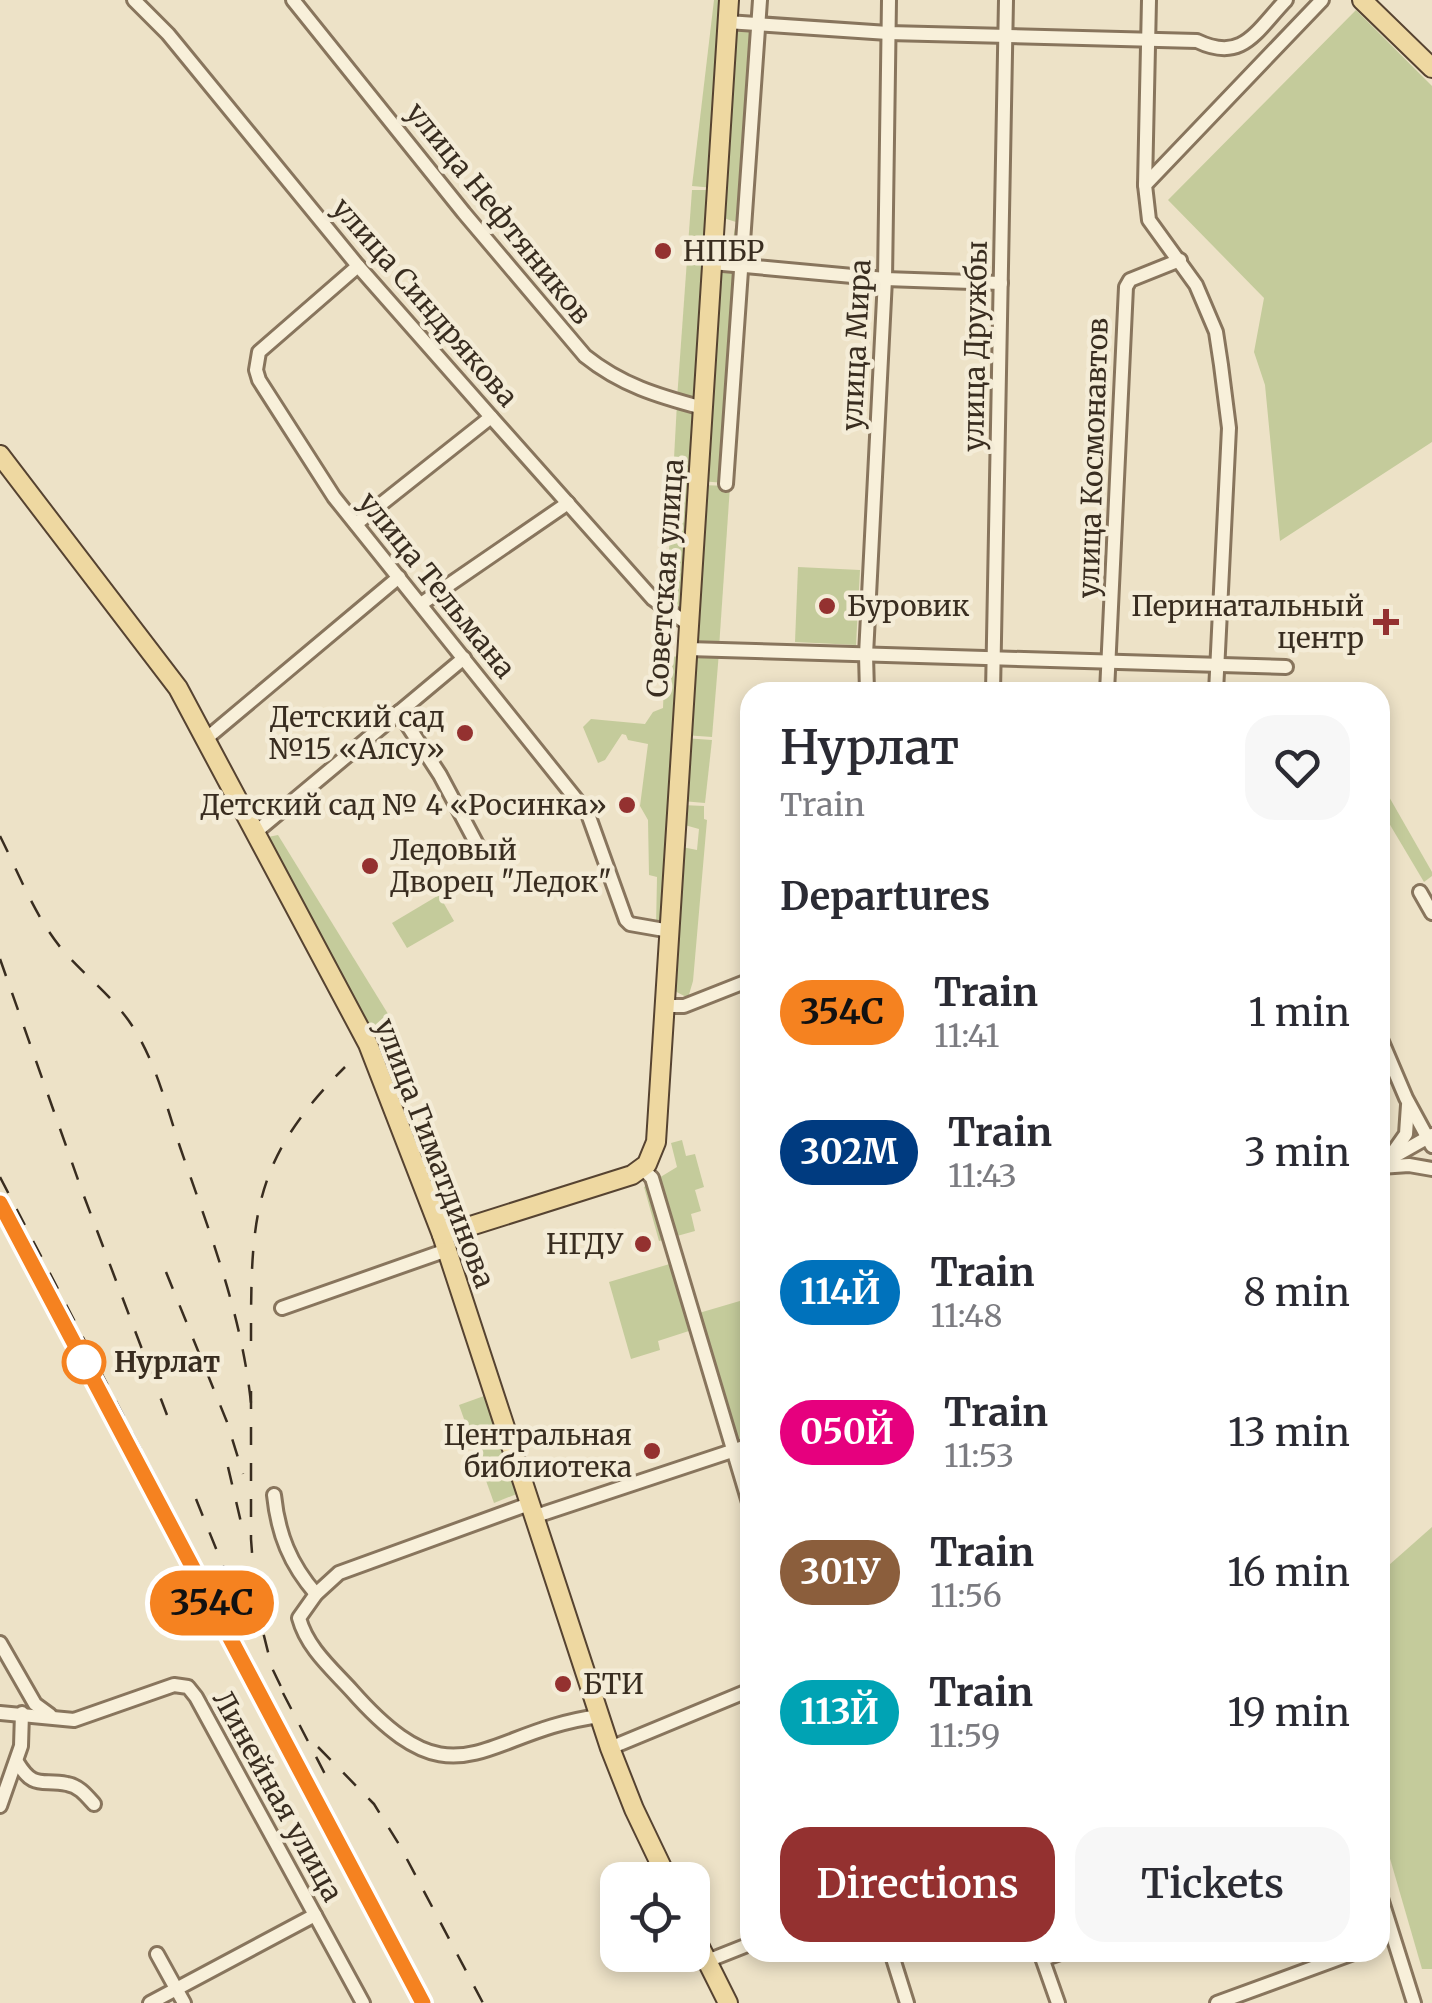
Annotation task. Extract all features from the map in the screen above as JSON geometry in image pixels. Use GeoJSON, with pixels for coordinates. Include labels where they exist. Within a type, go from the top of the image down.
{"type":"FeatureCollection","features":[{"type":"Feature","properties":{"kind":"main road","name":"Советская улица"},"geometry":{"type":"LineString","coordinates":[[647,1164],[658,1132],[729,0]]}},
{"type":"Feature","properties":{"kind":"main road"},"geometry":{"type":"LineString","coordinates":[[1362,0],[1432,68]]}},
{"type":"Feature","properties":{"kind":"main road","name":"улица Гиматдинова"},"geometry":{"type":"LineString","coordinates":[[0,455],[156,656],[207,738],[368,1044],[444,1243],[610,1748],[659,1862]]}},
{"type":"Feature","properties":{"kind":"main road"},"geometry":{"type":"LineString","coordinates":[[444,1243],[625,1178],[647,1164]]}},
{"type":"Feature","properties":{"kind":"main road"},"geometry":{"type":"LineString","coordinates":[[710,1967],[728,2003]]}},
{"type":"Feature","properties":{"kind":"street","name":"улица Синдрякова"},"geometry":{"type":"LineString","coordinates":[[134,0],[168,34],[358,266],[568,503],[654,599],[689,624]]}},
{"type":"Feature","properties":{"kind":"street","name":"улица Нефтяников"},"geometry":{"type":"LineString","coordinates":[[293,0],[585,356],[608,375],[637,390],[703,408]]}},
{"type":"Feature","properties":{"kind":"street"},"geometry":{"type":"LineString","coordinates":[[726,484],[760,0]]}},
{"type":"Feature","properties":{"kind":"street","name":"улица Мира"},"geometry":{"type":"LineString","coordinates":[[867,682],[886,279],[889,0]]}},
{"type":"Feature","properties":{"kind":"street","name":"улица Дружбы"},"geometry":{"type":"LineString","coordinates":[[993,682],[1006,0]]}},
{"type":"Feature","properties":{"kind":"street"},"geometry":{"type":"LineString","coordinates":[[1149,0],[1145,185],[1149,220],[1196,285],[1216,332],[1228,428],[1217,682]]}},
{"type":"Feature","properties":{"kind":"street"},"geometry":{"type":"LineString","coordinates":[[728,22],[888,33],[1196,42],[1222,51],[1238,48],[1286,0]]}},
{"type":"Feature","properties":{"kind":"street"},"geometry":{"type":"LineString","coordinates":[[1145,185],[1322,0]]}},
{"type":"Feature","properties":{"kind":"street","name":"улица Космонавтов"},"geometry":{"type":"LineString","coordinates":[[1107,682],[1126,287],[1130,280],[1180,260]]}},
{"type":"Feature","properties":{"kind":"street"},"geometry":{"type":"LineString","coordinates":[[712,263],[886,279],[1001,283]]}},
{"type":"Feature","properties":{"kind":"street","name":"улица Тельмана"},"geometry":{"type":"LineString","coordinates":[[358,266],[259,352],[259,380],[356,524],[588,814],[626,920],[670,931]]}},
{"type":"Feature","properties":{"kind":"street"},"geometry":{"type":"LineString","coordinates":[[356,524],[492,417]]}},
{"type":"Feature","properties":{"kind":"street"},"geometry":{"type":"LineString","coordinates":[[421,604],[568,503]]}},
{"type":"Feature","properties":{"kind":"street"},"geometry":{"type":"LineString","coordinates":[[207,738],[399,577]]}},
{"type":"Feature","properties":{"kind":"street"},"geometry":{"type":"LineString","coordinates":[[688,649],[1286,667]]}},
{"type":"Feature","properties":{"kind":"street"},"geometry":{"type":"LineString","coordinates":[[256,832],[464,658]]}},
{"type":"Feature","properties":{"kind":"street"},"geometry":{"type":"LineString","coordinates":[[399,712],[440,774],[481,852]]}},
{"type":"Feature","properties":{"kind":"street"},"geometry":{"type":"LineString","coordinates":[[1424,898],[1420,892],[1432,913]]}},
{"type":"Feature","properties":{"kind":"street"},"geometry":{"type":"LineString","coordinates":[[666,1006],[684,1006],[740,984]]}},
{"type":"Feature","properties":{"kind":"street"},"geometry":{"type":"LineString","coordinates":[[1390,1061],[1430,1140],[1390,1160]]}},
{"type":"Feature","properties":{"kind":"street"},"geometry":{"type":"LineString","coordinates":[[1406,1098],[1416,1110],[1432,1118]]}},
{"type":"Feature","properties":{"kind":"street"},"geometry":{"type":"LineString","coordinates":[[1390,1154],[1406,1134],[1406,1098]]}},
{"type":"Feature","properties":{"kind":"street"},"geometry":{"type":"LineString","coordinates":[[647,1164],[740,1473]]}},
{"type":"Feature","properties":{"kind":"street"},"geometry":{"type":"LineString","coordinates":[[1390,1164],[1432,1168]]}},
{"type":"Feature","properties":{"kind":"street"},"geometry":{"type":"LineString","coordinates":[[282,1308],[444,1243]]}},
{"type":"Feature","properties":{"kind":"street"},"geometry":{"type":"LineString","coordinates":[[600,1716],[562,1721],[475,1755],[447,1756],[423,1750],[372,1713],[307,1640],[299,1618],[316,1594],[339,1574],[531,1510],[740,1448]]}},
{"type":"Feature","properties":{"kind":"street"},"geometry":{"type":"LineString","coordinates":[[274,1495],[282,1538],[302,1577],[316,1594]]}},
{"type":"Feature","properties":{"kind":"street"},"geometry":{"type":"LineString","coordinates":[[0,1643],[35,1704],[52,1716]]}},
{"type":"Feature","properties":{"kind":"street","name":"Линейная улица"},"geometry":{"type":"LineString","coordinates":[[52,1716],[74,1720],[174,1685],[188,1687],[363,2003]]}},
{"type":"Feature","properties":{"kind":"street"},"geometry":{"type":"LineString","coordinates":[[610,1748],[740,1694]]}},
{"type":"Feature","properties":{"kind":"street"},"geometry":{"type":"LineString","coordinates":[[0,1713],[52,1716]]}},
{"type":"Feature","properties":{"kind":"street"},"geometry":{"type":"LineString","coordinates":[[0,1806],[17,1762],[22,1713]]}},
{"type":"Feature","properties":{"kind":"street"},"geometry":{"type":"LineString","coordinates":[[17,1762],[24,1775],[34,1782],[69,1784],[94,1804]]}},
{"type":"Feature","properties":{"kind":"street"},"geometry":{"type":"LineString","coordinates":[[150,2003],[315,1915]]}},
{"type":"Feature","properties":{"kind":"street"},"geometry":{"type":"LineString","coordinates":[[710,1960],[740,1948]]}},
{"type":"Feature","properties":{"kind":"street"},"geometry":{"type":"LineString","coordinates":[[1390,1948],[1414,2003]]}},
{"type":"Feature","properties":{"kind":"street"},"geometry":{"type":"LineString","coordinates":[[157,1954],[184,2003]]}},
{"type":"Feature","properties":{"kind":"street"},"geometry":{"type":"LineString","coordinates":[[894,1962],[906,2003]]}},
{"type":"Feature","properties":{"kind":"street"},"geometry":{"type":"LineString","coordinates":[[1043,1962],[1058,2003]]}},
{"type":"Feature","properties":{"kind":"street"},"geometry":{"type":"LineString","coordinates":[[1217,2003],[1329,1962]]}},
{"type":"Feature","properties":{"kind":"green space"},"geometry":{"type":"Polygon","coordinates":[[[714,0],[727,0],[714,188],[692,186],[714,0]]]}},
{"type":"Feature","properties":{"kind":"green space"},"geometry":{"type":"Polygon","coordinates":[[[1356,10],[1432,86],[1432,442],[1280,541],[1265,385],[1254,352],[1264,298],[1168,200],[1356,10]]]}},
{"type":"Feature","properties":{"kind":"green space"},"geometry":{"type":"Polygon","coordinates":[[[729,25],[756,27],[740,263],[714,261],[715,237],[733,239],[736,222],[717,216],[729,25]]]}},
{"type":"Feature","properties":{"kind":"green space"},"geometry":{"type":"Polygon","coordinates":[[[692,190],[714,190],[700,406],[677,399],[692,190]]]}},
{"type":"Feature","properties":{"kind":"green space"},"geometry":{"type":"Polygon","coordinates":[[[714,265],[740,267],[725,483],[700,481],[714,265]]]}},
{"type":"Feature","properties":{"kind":"green space"},"geometry":{"type":"Polygon","coordinates":[[[677,403],[701,410],[688,622],[666,606],[677,403]]]}},
{"type":"Feature","properties":{"kind":"green space"},"geometry":{"type":"Polygon","coordinates":[[[700,485],[730,486],[719,648],[690,648],[700,485]]]}},
{"type":"Feature","properties":{"kind":"green space","name":"Буровик"},"geometry":{"type":"Polygon","coordinates":[[[798,567],[860,570],[856,645],[795,642],[798,567]]]}},
{"type":"Feature","properties":{"kind":"green space"},"geometry":{"type":"Polygon","coordinates":[[[689,651],[719,652],[712,737],[684,735],[689,651]]]}},
{"type":"Feature","properties":{"kind":"green space"},"geometry":{"type":"Polygon","coordinates":[[[685,656],[668,930],[656,928],[657,877],[649,875],[648,820],[640,806],[648,744],[628,740],[622,734],[605,760],[598,763],[583,727],[591,719],[645,724],[653,712],[663,708],[665,657],[685,656]]]}},
{"type":"Feature","properties":{"kind":"green space"},"geometry":{"type":"Polygon","coordinates":[[[684,738],[712,740],[705,803],[682,801],[684,738]]]}},
{"type":"Feature","properties":{"kind":"green space"},"geometry":{"type":"Polygon","coordinates":[[[1390,798],[1432,872],[1424,882],[1390,825],[1390,798]]]}},
{"type":"Feature","properties":{"kind":"green space"},"geometry":{"type":"Polygon","coordinates":[[[682,805],[704,806],[707,820],[693,981],[688,998],[671,989],[682,847],[697,850],[699,829],[681,824],[682,805]]]}},
{"type":"Feature","properties":{"kind":"green space"},"geometry":{"type":"Polygon","coordinates":[[[278,835],[393,1022],[377,1031],[370,1029],[268,837],[278,835]]]}},
{"type":"Feature","properties":{"kind":"green space"},"geometry":{"type":"Polygon","coordinates":[[[439,895],[454,921],[407,948],[392,923],[439,895]]]}},
{"type":"Feature","properties":{"kind":"green space"},"geometry":{"type":"Polygon","coordinates":[[[682,1140],[686,1156],[695,1154],[704,1187],[695,1190],[701,1211],[691,1214],[695,1231],[659,1241],[644,1187],[677,1167],[671,1143],[682,1140]]]}},
{"type":"Feature","properties":{"kind":"green space"},"geometry":{"type":"Polygon","coordinates":[[[673,1263],[692,1330],[658,1341],[660,1350],[631,1359],[609,1282],[673,1263]]]}},
{"type":"Feature","properties":{"kind":"green space"},"geometry":{"type":"Polygon","coordinates":[[[740,1301],[737,1443],[699,1313],[740,1301]]]}},
{"type":"Feature","properties":{"kind":"green space"},"geometry":{"type":"Polygon","coordinates":[[[484,1396],[519,1493],[494,1503],[459,1405],[484,1396]]]}},
{"type":"Feature","properties":{"kind":"green space"},"geometry":{"type":"Polygon","coordinates":[[[1432,1527],[1432,1969],[1422,1969],[1390,1859],[1390,1564],[1432,1527]]]}},
{"type":"Feature","properties":{"kind":"railway"},"geometry":{"type":"LineString","coordinates":[[0,836],[47,928],[126,1017],[148,1055],[223,1273],[240,1336],[251,1403]]}},
{"type":"Feature","properties":{"kind":"railway"},"geometry":{"type":"LineString","coordinates":[[0,959],[167,1415]]}},
{"type":"Feature","properties":{"kind":"railway"},"geometry":{"type":"LineString","coordinates":[[251,1341],[253,1259],[263,1192],[291,1132],[345,1067]]}},
{"type":"Feature","properties":{"kind":"railway"},"geometry":{"type":"LineString","coordinates":[[0,1177],[431,2003]]}},
{"type":"Feature","properties":{"kind":"railway"},"geometry":{"type":"LineString","coordinates":[[166,1272],[227,1422],[243,1474]]}},
{"type":"Feature","properties":{"kind":"railway"},"geometry":{"type":"LineString","coordinates":[[251,1391],[251,1539],[256,1606]]}},
{"type":"Feature","properties":{"kind":"railway"},"geometry":{"type":"LineString","coordinates":[[228,1467],[243,1531]]}},
{"type":"Feature","properties":{"kind":"railway"},"geometry":{"type":"LineString","coordinates":[[196,1499],[246,1623]]}},
{"type":"Feature","properties":{"kind":"railway"},"geometry":{"type":"LineString","coordinates":[[255,1600],[272,1668],[287,1699]]}},
{"type":"Feature","properties":{"kind":"railway"},"geometry":{"type":"LineString","coordinates":[[283,1693],[327,1778]]}},
{"type":"Feature","properties":{"kind":"railway"},"geometry":{"type":"LineString","coordinates":[[318,1747],[374,1804],[483,2003]]}},
{"type":"Feature","properties":{"kind":"train","name":"354С"},"geometry":{"type":"LineString","coordinates":[[0,1203],[423,2003]]}},
{"type":"Feature","properties":{"kind":"place","name":"НПБР"},"geometry":{"type":"Point","coordinates":[663,251]}},
{"type":"Feature","properties":{"kind":"place","name":"Буровик"},"geometry":{"type":"Point","coordinates":[827,606]}},
{"type":"Feature","properties":{"kind":"place","name":"Перинатальный центр"},"geometry":{"type":"Point","coordinates":[1386,622]}},
{"type":"Feature","properties":{"kind":"place","name":"Детский сад №15 «Алсу»"},"geometry":{"type":"Point","coordinates":[465,733]}},
{"type":"Feature","properties":{"kind":"place","name":"Детский сад № 4 «Росинка»"},"geometry":{"type":"Point","coordinates":[627,805]}},
{"type":"Feature","properties":{"kind":"place","name":"Ледовый Дворец \"Ледок\""},"geometry":{"type":"Point","coordinates":[370,866]}},
{"type":"Feature","properties":{"kind":"place","name":"НГДУ"},"geometry":{"type":"Point","coordinates":[643,1244]}},
{"type":"Feature","properties":{"kind":"place","name":"Нурлат"},"geometry":{"type":"Point","coordinates":[84,1362]}},
{"type":"Feature","properties":{"kind":"place","name":"Центральная библиотека"},"geometry":{"type":"Point","coordinates":[652,1451]}},
{"type":"Feature","properties":{"kind":"place","name":"БТИ"},"geometry":{"type":"Point","coordinates":[563,1684]}}]}
